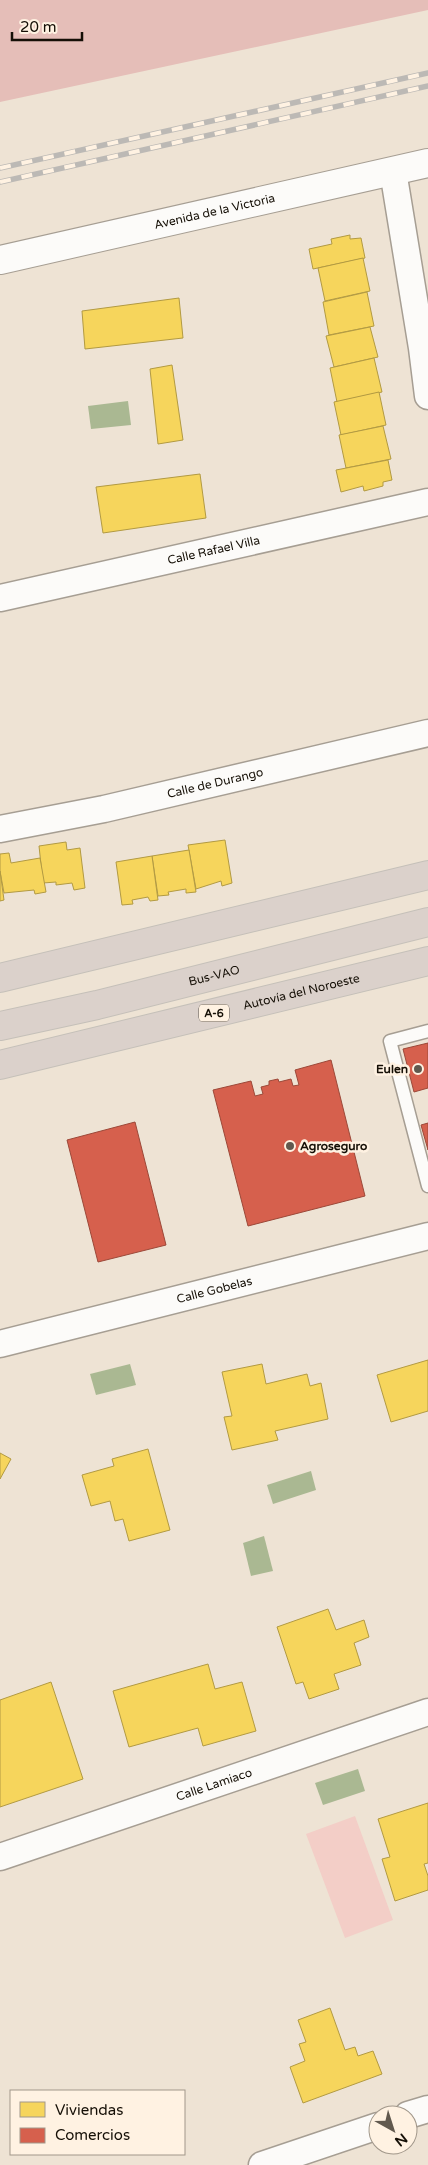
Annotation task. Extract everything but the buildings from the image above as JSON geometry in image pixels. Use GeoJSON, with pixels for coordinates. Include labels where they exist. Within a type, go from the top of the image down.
{"type":"FeatureCollection","features":[{"type":"Feature","properties":{"kind":"highway"},"geometry":{"type":"LineString","coordinates":[[0,978],[428,875]]}},
{"type":"Feature","properties":{"kind":"highway","name":"Bus-VAO"},"geometry":{"type":"LineString","coordinates":[[0,1026],[97,1005],[428,922]]}},
{"type":"Feature","properties":{"kind":"highway","name":"Autovía del Noroeste"},"geometry":{"type":"LineString","coordinates":[[0,1065],[428,960]]}},
{"type":"Feature","properties":{"kind":"street","name":"Avenida de la Victoria"},"geometry":{"type":"LineString","coordinates":[[0,260],[428,163]]}},
{"type":"Feature","properties":{"kind":"street"},"geometry":{"type":"LineString","coordinates":[[394,171],[425,347],[428,396]]}},
{"type":"Feature","properties":{"kind":"street","name":"Calle Rafael Villa"},"geometry":{"type":"LineString","coordinates":[[0,598],[428,502]]}},
{"type":"Feature","properties":{"kind":"street","name":"Calle de Durango"},"geometry":{"type":"LineString","coordinates":[[0,829],[114,807],[428,733]]}},
{"type":"Feature","properties":{"kind":"street","name":"Calle Gobelas"},"geometry":{"type":"LineString","coordinates":[[0,1344],[428,1236]]}},
{"type":"Feature","properties":{"kind":"street","name":"Calle Lamiaco"},"geometry":{"type":"LineString","coordinates":[[0,1857],[428,1712]]}},
{"type":"Feature","properties":{"kind":"street"},"geometry":{"type":"LineString","coordinates":[[262,2165],[368,2129]]}},
{"type":"Feature","properties":{"kind":"lane"},"geometry":{"type":"LineString","coordinates":[[428,1031],[390,1041],[428,1186]]}},
{"type":"Feature","properties":{"kind":"shaded area"},"geometry":{"type":"Polygon","coordinates":[[[0,0],[428,0],[428,10],[0,102],[0,0]]]}},
{"type":"Feature","properties":{"kind":"shaded area"},"geometry":{"type":"Polygon","coordinates":[[[128,401],[131,425],[91,429],[88,406],[128,401]]]}},
{"type":"Feature","properties":{"kind":"shaded area"},"geometry":{"type":"Polygon","coordinates":[[[130,1364],[136,1385],[96,1395],[90,1374],[130,1364]]]}},
{"type":"Feature","properties":{"kind":"shaded area"},"geometry":{"type":"Polygon","coordinates":[[[311,1471],[316,1490],[273,1504],[267,1485],[311,1471]]]}},
{"type":"Feature","properties":{"kind":"shaded area"},"geometry":{"type":"Polygon","coordinates":[[[264,1536],[273,1571],[251,1576],[243,1543],[264,1536]]]}},
{"type":"Feature","properties":{"kind":"shaded area"},"geometry":{"type":"Polygon","coordinates":[[[358,1769],[365,1791],[323,1805],[315,1783],[358,1769]]]}},
{"type":"Feature","properties":{"kind":"shaded area"},"geometry":{"type":"Polygon","coordinates":[[[355,1816],[393,1920],[345,1938],[306,1834],[355,1816]]]}},
{"type":"Feature","properties":{"kind":"railway"},"geometry":{"type":"LineString","coordinates":[[0,168],[428,73]]}},
{"type":"Feature","properties":{"kind":"railway"},"geometry":{"type":"LineString","coordinates":[[0,182],[428,86]]}},
{"type":"Feature","properties":{"kind":"place","name":"Eulen"},"geometry":{"type":"Point","coordinates":[418,1069]}},
{"type":"Feature","properties":{"kind":"place","name":"Agroseguro"},"geometry":{"type":"Point","coordinates":[290,1146]}}]}
